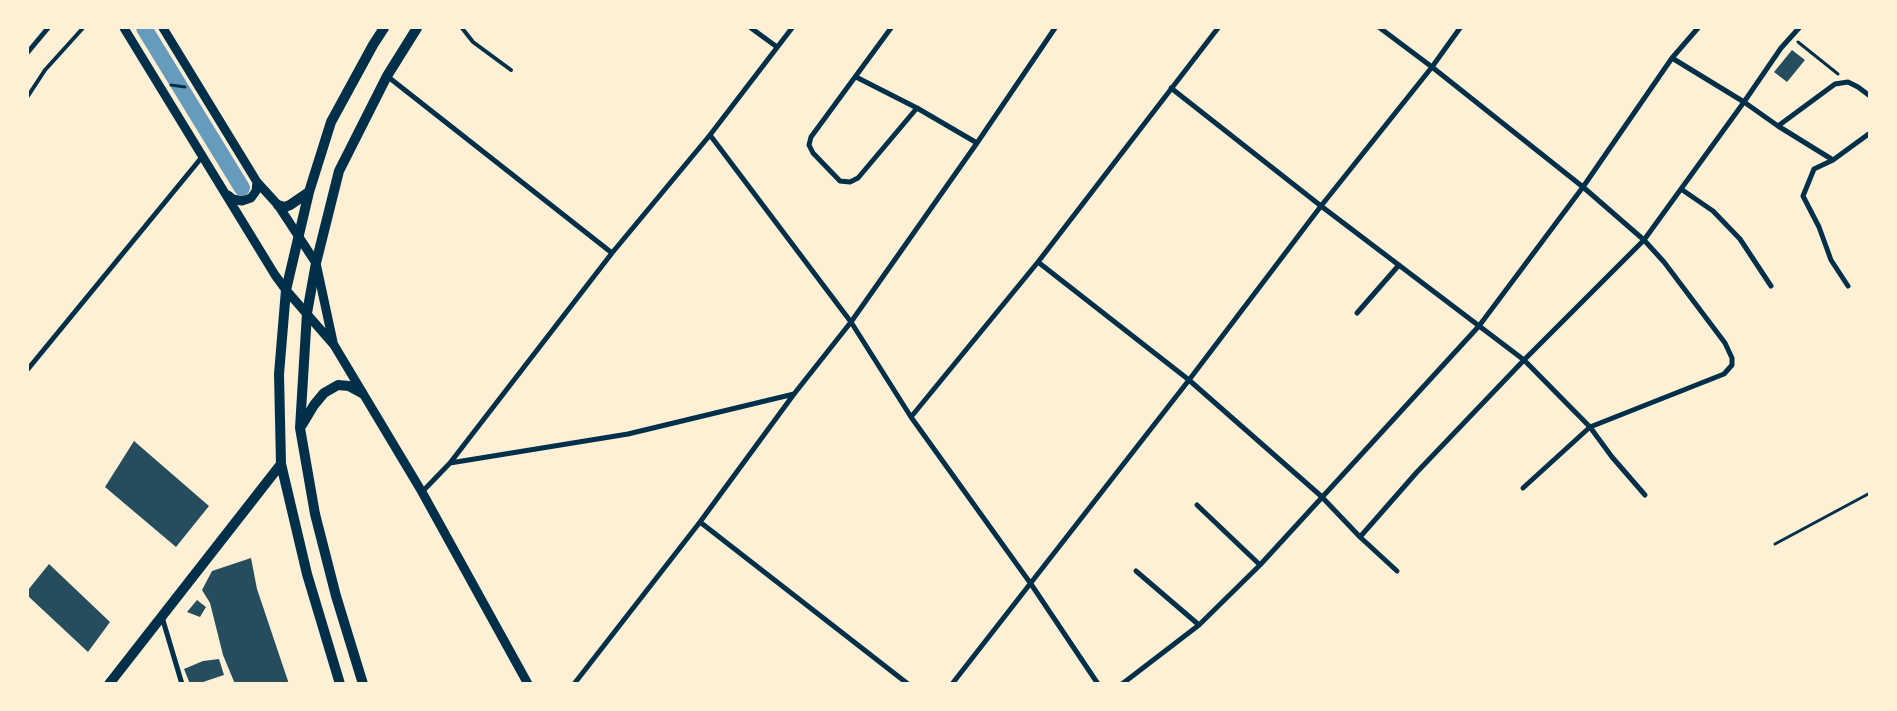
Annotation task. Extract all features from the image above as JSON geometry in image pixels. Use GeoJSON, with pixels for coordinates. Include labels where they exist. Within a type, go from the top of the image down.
{"type":"FeatureCollection","features":[{"type":"Feature","properties":{"kind":"main road"},"geometry":{"type":"LineString","coordinates":[[340,684],[307,574],[281,464],[279,374],[286,290],[309,192],[331,122],[373,44],[384,28]]}},
{"type":"Feature","properties":{"kind":"main road"},"geometry":{"type":"LineString","coordinates":[[363,684],[336,596],[315,514],[300,428],[307,313],[316,263],[339,171],[386,76],[417,28]]}},
{"type":"Feature","properties":{"kind":"main road"},"geometry":{"type":"LineString","coordinates":[[278,204],[285,207],[290,206],[309,192]]}},
{"type":"Feature","properties":{"kind":"main road"},"geometry":{"type":"LineString","coordinates":[[300,428],[324,393],[338,386],[349,386],[362,394]]}},
{"type":"Feature","properties":{"kind":"main road"},"geometry":{"type":"LineString","coordinates":[[110,684],[281,464]]}},
{"type":"Feature","properties":{"kind":"street"},"geometry":{"type":"LineString","coordinates":[[28,52],[48,28]]}},
{"type":"Feature","properties":{"kind":"street"},"geometry":{"type":"LineString","coordinates":[[124,28],[286,290],[334,345],[422,492],[528,684]]}},
{"type":"Feature","properties":{"kind":"street"},"geometry":{"type":"LineString","coordinates":[[163,28],[258,182],[278,204],[316,263],[334,345]]}},
{"type":"Feature","properties":{"kind":"street"},"geometry":{"type":"LineString","coordinates":[[751,28],[777,47]]}},
{"type":"Feature","properties":{"kind":"street"},"geometry":{"type":"LineString","coordinates":[[422,492],[450,463],[612,253],[710,135],[792,28]]}},
{"type":"Feature","properties":{"kind":"street"},"geometry":{"type":"LineString","coordinates":[[891,28],[811,137],[809,145],[813,153],[840,180],[850,182],[858,178],[917,108]]}},
{"type":"Feature","properties":{"kind":"street"},"geometry":{"type":"LineString","coordinates":[[574,684],[700,522],[794,394],[851,322],[977,144],[1056,28]]}},
{"type":"Feature","properties":{"kind":"street"},"geometry":{"type":"LineString","coordinates":[[912,417],[1038,262],[1218,28]]}},
{"type":"Feature","properties":{"kind":"street"},"geometry":{"type":"LineString","coordinates":[[1380,28],[1432,67],[1583,188],[1644,240],[1664,262],[1730,351],[1732,365],[1724,374],[1590,427],[1522,488]]}},
{"type":"Feature","properties":{"kind":"street"},"geometry":{"type":"LineString","coordinates":[[952,684],[1189,380],[1321,206],[1432,67],[1460,28]]}},
{"type":"Feature","properties":{"kind":"street"},"geometry":{"type":"LineString","coordinates":[[1122,684],[1199,625],[1260,565],[1479,326],[1583,188],[1672,58],[1698,28]]}},
{"type":"Feature","properties":{"kind":"street"},"geometry":{"type":"LineString","coordinates":[[1360,537],[1417,472],[1524,360],[1644,240],[1781,48],[1799,28]]}},
{"type":"Feature","properties":{"kind":"street"},"geometry":{"type":"LineString","coordinates":[[1672,58],[1833,160]]}},
{"type":"Feature","properties":{"kind":"street"},"geometry":{"type":"LineString","coordinates":[[386,76],[612,253]]}},
{"type":"Feature","properties":{"kind":"street"},"geometry":{"type":"LineString","coordinates":[[856,77],[917,108],[977,144]]}},
{"type":"Feature","properties":{"kind":"street"},"geometry":{"type":"LineString","coordinates":[[1778,126],[1835,84],[1848,82],[1870,96]]}},
{"type":"Feature","properties":{"kind":"street"},"geometry":{"type":"LineString","coordinates":[[1171,88],[1321,206],[1524,360],[1590,427],[1612,457],[1645,495]]}},
{"type":"Feature","properties":{"kind":"street"},"geometry":{"type":"LineString","coordinates":[[1848,286],[1831,260],[1819,227],[1803,196],[1814,169],[1833,160],[1870,133]]}},
{"type":"Feature","properties":{"kind":"street"},"geometry":{"type":"LineString","coordinates":[[710,135],[851,322],[912,417],[1031,584],[1098,684]]}},
{"type":"Feature","properties":{"kind":"street"},"geometry":{"type":"LineString","coordinates":[[28,369],[202,157]]}},
{"type":"Feature","properties":{"kind":"street"},"geometry":{"type":"LineString","coordinates":[[226,193],[233,199],[242,201],[251,198],[256,191],[258,182]]}},
{"type":"Feature","properties":{"kind":"street"},"geometry":{"type":"LineString","coordinates":[[1681,189],[1713,211],[1740,239],[1772,286]]}},
{"type":"Feature","properties":{"kind":"street"},"geometry":{"type":"LineString","coordinates":[[1038,262],[1189,380],[1322,496],[1360,537],[1397,571]]}},
{"type":"Feature","properties":{"kind":"street"},"geometry":{"type":"LineString","coordinates":[[1357,313],[1399,266]]}},
{"type":"Feature","properties":{"kind":"street"},"geometry":{"type":"LineString","coordinates":[[450,463],[628,434],[794,394]]}},
{"type":"Feature","properties":{"kind":"street"},"geometry":{"type":"LineString","coordinates":[[1197,506],[1260,565]]}},
{"type":"Feature","properties":{"kind":"street"},"geometry":{"type":"LineString","coordinates":[[700,522],[908,684]]}},
{"type":"Feature","properties":{"kind":"street"},"geometry":{"type":"LineString","coordinates":[[1136,571],[1199,625]]}},
{"type":"Feature","properties":{"kind":"street"},"geometry":{"type":"LineString","coordinates":[[162,617],[182,684]]}},
{"type":"Feature","properties":{"kind":"lane"},"geometry":{"type":"LineString","coordinates":[[28,96],[45,70],[83,28]]}},
{"type":"Feature","properties":{"kind":"lane"},"geometry":{"type":"LineString","coordinates":[[462,28],[473,42],[512,70]]}},
{"type":"Feature","properties":{"kind":"path"},"geometry":{"type":"LineString","coordinates":[[1791,37],[1848,82]]}},
{"type":"Feature","properties":{"kind":"path"},"geometry":{"type":"LineString","coordinates":[[163,84],[188,87]]}},
{"type":"Feature","properties":{"kind":"path"},"geometry":{"type":"LineString","coordinates":[[1775,544],[1870,493]]}},
{"type":"Feature","properties":{"kind":"building"},"geometry":{"type":"Polygon","coordinates":[[[1792,50],[1805,60],[1787,82],[1774,72],[1792,50]]]}},
{"type":"Feature","properties":{"kind":"building"},"geometry":{"type":"Polygon","coordinates":[[[134,441],[209,506],[176,547],[105,487],[134,441]]]}},
{"type":"Feature","properties":{"kind":"building"},"geometry":{"type":"Polygon","coordinates":[[[251,558],[257,589],[289,684],[235,684],[223,655],[210,603],[202,590],[212,571],[251,558]]]}},
{"type":"Feature","properties":{"kind":"building"},"geometry":{"type":"Polygon","coordinates":[[[49,564],[110,622],[88,652],[28,596],[28,590],[49,564]]]}},
{"type":"Feature","properties":{"kind":"building"},"geometry":{"type":"Polygon","coordinates":[[[197,600],[206,607],[200,617],[187,612],[197,600]]]}},
{"type":"Feature","properties":{"kind":"building"},"geometry":{"type":"Polygon","coordinates":[[[219,659],[224,675],[197,684],[190,684],[184,669],[203,661],[219,659]]]}},
{"type":"Feature","properties":{"kind":"waterway"},"geometry":{"type":"LineString","coordinates":[[144,28],[242,188]]}}]}
